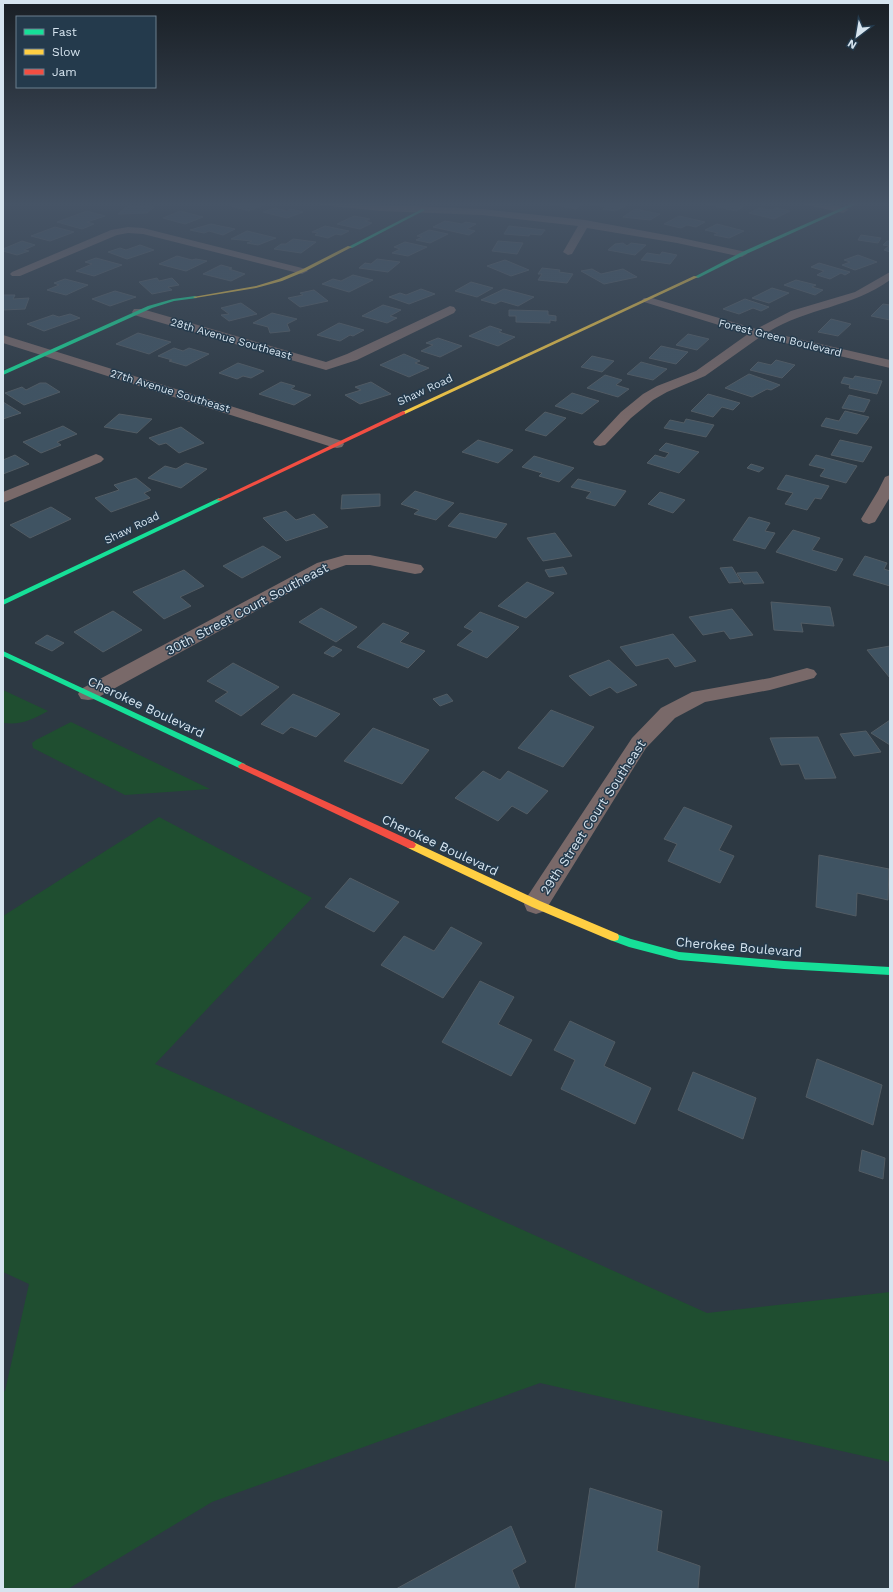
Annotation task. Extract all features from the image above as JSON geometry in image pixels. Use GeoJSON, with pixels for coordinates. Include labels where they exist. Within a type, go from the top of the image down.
{"type":"FeatureCollection","features":[{"type":"Feature","properties":{"kind":"main road"},"geometry":{"type":"LineString","coordinates":[[3,373],[150,307],[173,300],[262,285],[287,276]]}},
{"type":"Feature","properties":{"kind":"main road","name":"Shaw Road"},"geometry":{"type":"LineString","coordinates":[[3,604],[336,444],[696,276]]}},
{"type":"Feature","properties":{"kind":"main road","name":"Cherokee Boulevard"},"geometry":{"type":"LineString","coordinates":[[3,653],[536,904],[629,943],[679,956],[784,965],[890,971]]}},
{"type":"Feature","properties":{"kind":"street"},"geometry":{"type":"LineString","coordinates":[[600,442],[644,399],[705,371],[757,333],[785,318],[809,308],[860,294],[878,285],[888,276]]}},
{"type":"Feature","properties":{"kind":"street","name":"Forest Green Boulevard"},"geometry":{"type":"LineString","coordinates":[[648,300],[757,333],[890,364]]}},
{"type":"Feature","properties":{"kind":"street","name":"28th Avenue Southeast"},"geometry":{"type":"LineString","coordinates":[[138,312],[326,366],[352,357],[450,310]]}},
{"type":"Feature","properties":{"kind":"street","name":"27th Avenue Southeast"},"geometry":{"type":"LineString","coordinates":[[3,340],[336,444]]}},
{"type":"Feature","properties":{"kind":"street"},"geometry":{"type":"LineString","coordinates":[[3,498],[96,459]]}},
{"type":"Feature","properties":{"kind":"street"},"geometry":{"type":"LineString","coordinates":[[869,519],[886,490],[890,480]]}},
{"type":"Feature","properties":{"kind":"street","name":"30th Street Court Southeast"},"geometry":{"type":"LineString","coordinates":[[88,694],[323,567],[344,560],[370,560],[415,569]]}},
{"type":"Feature","properties":{"kind":"street","name":"29th Street Court Southeast"},"geometry":{"type":"LineString","coordinates":[[536,904],[639,743],[668,713],[699,697],[770,684],[807,674]]}},
{"type":"Feature","properties":{"kind":"green space"},"geometry":{"type":"Polygon","coordinates":[[[3,690],[48,711],[27,721],[3,723],[3,690]]]}},
{"type":"Feature","properties":{"kind":"green space"},"geometry":{"type":"Polygon","coordinates":[[[71,722],[210,789],[125,795],[33,748],[32,743],[36,740],[71,722]]]}},
{"type":"Feature","properties":{"kind":"green space"},"geometry":{"type":"Polygon","coordinates":[[[159,817],[312,898],[155,1064],[707,1313],[890,1292],[890,1462],[540,1383],[212,1502],[68,1589],[3,1589],[3,1392],[5,1391],[29,1284],[3,1272],[3,916],[159,817]]]}},
{"type":"Feature","properties":{"kind":"building"},"geometry":{"type":"Polygon","coordinates":[[[212,276],[240,276],[231,281],[212,276]]]}},
{"type":"Feature","properties":{"kind":"building"},"geometry":{"type":"Polygon","coordinates":[[[350,276],[358,276],[373,280],[349,292],[322,284],[333,279],[341,281],[350,276]]]}},
{"type":"Feature","properties":{"kind":"building"},"geometry":{"type":"Polygon","coordinates":[[[540,276],[571,276],[567,283],[538,280],[540,276]]]}},
{"type":"Feature","properties":{"kind":"building"},"geometry":{"type":"Polygon","coordinates":[[[590,276],[637,277],[604,284],[590,276]]]}},
{"type":"Feature","properties":{"kind":"building"},"geometry":{"type":"Polygon","coordinates":[[[821,276],[835,276],[830,279],[821,276]]]}},
{"type":"Feature","properties":{"kind":"building"},"geometry":{"type":"Polygon","coordinates":[[[157,278],[159,281],[172,278],[179,285],[168,287],[172,290],[152,294],[139,282],[157,278]]]}},
{"type":"Feature","properties":{"kind":"building"},"geometry":{"type":"Polygon","coordinates":[[[65,279],[88,285],[66,295],[47,290],[59,285],[54,283],[65,279]]]}},
{"type":"Feature","properties":{"kind":"building"},"geometry":{"type":"Polygon","coordinates":[[[796,280],[816,285],[812,287],[823,290],[815,295],[784,285],[796,280]]]}},
{"type":"Feature","properties":{"kind":"building"},"geometry":{"type":"Polygon","coordinates":[[[471,282],[493,288],[477,297],[455,291],[471,282]]]}},
{"type":"Feature","properties":{"kind":"building"},"geometry":{"type":"Polygon","coordinates":[[[772,288],[789,293],[769,303],[752,298],[772,288]]]}},
{"type":"Feature","properties":{"kind":"building"},"geometry":{"type":"Polygon","coordinates":[[[421,289],[435,294],[409,304],[389,297],[400,293],[406,295],[421,289]]]}},
{"type":"Feature","properties":{"kind":"building"},"geometry":{"type":"Polygon","coordinates":[[[504,289],[534,297],[518,306],[501,301],[495,304],[481,300],[504,289]]]}},
{"type":"Feature","properties":{"kind":"building"},"geometry":{"type":"Polygon","coordinates":[[[314,290],[328,301],[300,307],[288,298],[303,295],[300,293],[314,290]]]}},
{"type":"Feature","properties":{"kind":"building"},"geometry":{"type":"Polygon","coordinates":[[[115,291],[136,297],[110,306],[92,299],[115,291]]]}},
{"type":"Feature","properties":{"kind":"building"},"geometry":{"type":"Polygon","coordinates":[[[3,295],[15,295],[13,299],[29,298],[25,309],[3,310],[3,295]]]}},
{"type":"Feature","properties":{"kind":"building"},"geometry":{"type":"Polygon","coordinates":[[[745,299],[769,307],[761,311],[753,308],[739,314],[723,309],[745,299]]]}},
{"type":"Feature","properties":{"kind":"building"},"geometry":{"type":"Polygon","coordinates":[[[241,303],[257,314],[229,321],[221,315],[229,314],[221,308],[241,303]]]}},
{"type":"Feature","properties":{"kind":"building"},"geometry":{"type":"Polygon","coordinates":[[[883,304],[890,305],[890,320],[871,316],[883,304]]]}},
{"type":"Feature","properties":{"kind":"building"},"geometry":{"type":"Polygon","coordinates":[[[383,305],[401,310],[390,316],[397,318],[387,323],[362,316],[383,305]]]}},
{"type":"Feature","properties":{"kind":"building"},"geometry":{"type":"Polygon","coordinates":[[[509,310],[548,311],[548,315],[556,316],[556,321],[550,320],[550,323],[516,322],[516,316],[509,316],[509,310]]]}},
{"type":"Feature","properties":{"kind":"building"},"geometry":{"type":"Polygon","coordinates":[[[272,313],[297,319],[287,324],[290,331],[270,333],[268,327],[253,323],[272,313]]]}},
{"type":"Feature","properties":{"kind":"building"},"geometry":{"type":"Polygon","coordinates":[[[70,314],[80,318],[44,331],[27,324],[53,315],[59,317],[70,314]]]}},
{"type":"Feature","properties":{"kind":"building"},"geometry":{"type":"Polygon","coordinates":[[[831,319],[851,324],[838,336],[818,332],[831,319]]]}},
{"type":"Feature","properties":{"kind":"building"},"geometry":{"type":"Polygon","coordinates":[[[339,323],[364,330],[353,336],[350,335],[340,341],[317,335],[339,323]]]}},
{"type":"Feature","properties":{"kind":"building"},"geometry":{"type":"Polygon","coordinates":[[[490,326],[502,330],[499,332],[515,337],[498,346],[469,336],[490,326]]]}},
{"type":"Feature","properties":{"kind":"building"},"geometry":{"type":"Polygon","coordinates":[[[138,333],[171,342],[149,354],[116,344],[138,333]]]}},
{"type":"Feature","properties":{"kind":"building"},"geometry":{"type":"Polygon","coordinates":[[[688,334],[709,339],[697,350],[676,345],[688,334]]]}},
{"type":"Feature","properties":{"kind":"building"},"geometry":{"type":"Polygon","coordinates":[[[438,338],[462,346],[440,357],[421,351],[433,345],[426,343],[438,338]]]}},
{"type":"Feature","properties":{"kind":"building"},"geometry":{"type":"Polygon","coordinates":[[[661,346],[688,352],[676,364],[649,358],[661,346]]]}},
{"type":"Feature","properties":{"kind":"building"},"geometry":{"type":"Polygon","coordinates":[[[174,348],[183,351],[189,348],[209,354],[186,366],[158,356],[174,348]]]}},
{"type":"Feature","properties":{"kind":"building"},"geometry":{"type":"Polygon","coordinates":[[[404,354],[420,361],[415,363],[429,368],[409,377],[380,365],[404,354]]]}},
{"type":"Feature","properties":{"kind":"building"},"geometry":{"type":"Polygon","coordinates":[[[592,356],[614,361],[602,372],[581,367],[592,356]]]}},
{"type":"Feature","properties":{"kind":"building"},"geometry":{"type":"Polygon","coordinates":[[[776,360],[795,365],[782,378],[750,370],[758,362],[771,365],[776,360]]]}},
{"type":"Feature","properties":{"kind":"building"},"geometry":{"type":"Polygon","coordinates":[[[641,362],[667,369],[653,380],[627,374],[641,362]]]}},
{"type":"Feature","properties":{"kind":"building"},"geometry":{"type":"Polygon","coordinates":[[[238,363],[264,371],[251,378],[243,376],[237,379],[219,373],[238,363]]]}},
{"type":"Feature","properties":{"kind":"building"},"geometry":{"type":"Polygon","coordinates":[[[749,374],[780,385],[771,390],[767,389],[752,397],[725,388],[749,374]]]}},
{"type":"Feature","properties":{"kind":"building"},"geometry":{"type":"Polygon","coordinates":[[[605,375],[622,380],[616,385],[629,389],[618,397],[587,388],[605,375]]]}},
{"type":"Feature","properties":{"kind":"building"},"geometry":{"type":"Polygon","coordinates":[[[855,376],[882,381],[877,394],[849,388],[850,385],[841,383],[844,377],[853,379],[855,376]]]}},
{"type":"Feature","properties":{"kind":"building"},"geometry":{"type":"Polygon","coordinates":[[[281,382],[295,386],[291,389],[311,395],[294,405],[259,394],[281,382]]]}},
{"type":"Feature","properties":{"kind":"building"},"geometry":{"type":"Polygon","coordinates":[[[371,382],[391,394],[360,404],[345,395],[361,390],[355,387],[371,382]]]}},
{"type":"Feature","properties":{"kind":"building"},"geometry":{"type":"Polygon","coordinates":[[[40,383],[46,383],[60,392],[24,405],[5,393],[22,387],[26,390],[40,383]]]}},
{"type":"Feature","properties":{"kind":"building"},"geometry":{"type":"Polygon","coordinates":[[[572,393],[599,401],[582,414],[555,406],[572,393]]]}},
{"type":"Feature","properties":{"kind":"building"},"geometry":{"type":"Polygon","coordinates":[[[708,394],[740,403],[733,410],[722,407],[713,417],[691,411],[708,394]]]}},
{"type":"Feature","properties":{"kind":"building"},"geometry":{"type":"Polygon","coordinates":[[[849,395],[870,400],[864,412],[842,408],[849,395]]]}},
{"type":"Feature","properties":{"kind":"building"},"geometry":{"type":"Polygon","coordinates":[[[3,402],[21,413],[3,419],[3,402]]]}},
{"type":"Feature","properties":{"kind":"building"},"geometry":{"type":"Polygon","coordinates":[[[845,411],[869,417],[857,434],[821,426],[826,418],[839,421],[845,411]]]}},
{"type":"Feature","properties":{"kind":"building"},"geometry":{"type":"Polygon","coordinates":[[[545,412],[566,418],[546,436],[525,430],[545,412]]]}},
{"type":"Feature","properties":{"kind":"building"},"geometry":{"type":"Polygon","coordinates":[[[119,414],[152,419],[137,433],[104,427],[119,414]]]}},
{"type":"Feature","properties":{"kind":"building"},"geometry":{"type":"Polygon","coordinates":[[[686,419],[714,425],[706,437],[664,428],[670,420],[684,423],[686,419]]]}},
{"type":"Feature","properties":{"kind":"building"},"geometry":{"type":"Polygon","coordinates":[[[63,426],[77,434],[57,442],[61,445],[41,453],[23,442],[63,426]]]}},
{"type":"Feature","properties":{"kind":"building"},"geometry":{"type":"Polygon","coordinates":[[[181,427],[204,443],[179,453],[166,443],[159,445],[149,438],[181,427]]]}},
{"type":"Feature","properties":{"kind":"building"},"geometry":{"type":"Polygon","coordinates":[[[478,440],[513,450],[498,463],[462,452],[478,440]]]}},
{"type":"Feature","properties":{"kind":"building"},"geometry":{"type":"Polygon","coordinates":[[[840,440],[872,447],[863,462],[831,455],[840,440]]]}},
{"type":"Feature","properties":{"kind":"building"},"geometry":{"type":"Polygon","coordinates":[[[666,443],[699,452],[679,473],[647,463],[655,455],[665,458],[669,453],[659,450],[666,443]]]}},
{"type":"Feature","properties":{"kind":"building"},"geometry":{"type":"Polygon","coordinates":[[[15,455],[29,464],[3,474],[3,460],[15,455]]]}},
{"type":"Feature","properties":{"kind":"building"},"geometry":{"type":"Polygon","coordinates":[[[816,455],[857,466],[846,483],[820,476],[825,469],[809,465],[816,455]]]}},
{"type":"Feature","properties":{"kind":"building"},"geometry":{"type":"Polygon","coordinates":[[[534,456],[574,468],[559,482],[539,476],[542,473],[522,467],[534,456]]]}},
{"type":"Feature","properties":{"kind":"building"},"geometry":{"type":"Polygon","coordinates":[[[186,463],[207,469],[181,488],[148,478],[165,466],[176,469],[186,463]]]}},
{"type":"Feature","properties":{"kind":"building"},"geometry":{"type":"Polygon","coordinates":[[[751,464],[764,468],[759,472],[747,468],[751,464]]]}},
{"type":"Feature","properties":{"kind":"building"},"geometry":{"type":"Polygon","coordinates":[[[786,475],[829,486],[821,499],[815,498],[807,510],[785,504],[793,493],[777,489],[786,475]]]}},
{"type":"Feature","properties":{"kind":"building"},"geometry":{"type":"Polygon","coordinates":[[[136,478],[151,490],[144,493],[150,498],[111,512],[95,498],[119,490],[114,485],[136,478]]]}},
{"type":"Feature","properties":{"kind":"building"},"geometry":{"type":"Polygon","coordinates":[[[578,479],[626,491],[615,506],[586,498],[591,492],[571,487],[578,479]]]}},
{"type":"Feature","properties":{"kind":"building"},"geometry":{"type":"Polygon","coordinates":[[[415,491],[454,503],[436,520],[414,514],[419,510],[401,504],[415,491]]]}},
{"type":"Feature","properties":{"kind":"building"},"geometry":{"type":"Polygon","coordinates":[[[660,492],[685,500],[673,513],[648,504],[660,492]]]}},
{"type":"Feature","properties":{"kind":"building"},"geometry":{"type":"Polygon","coordinates":[[[380,494],[380,506],[341,509],[342,495],[380,494]]]}},
{"type":"Feature","properties":{"kind":"building"},"geometry":{"type":"Polygon","coordinates":[[[51,507],[71,519],[30,538],[10,525],[51,507]]]}},
{"type":"Feature","properties":{"kind":"building"},"geometry":{"type":"Polygon","coordinates":[[[286,511],[296,520],[314,514],[328,527],[286,541],[263,518],[286,511]]]}},
{"type":"Feature","properties":{"kind":"building"},"geometry":{"type":"Polygon","coordinates":[[[460,513],[507,524],[496,538],[448,526],[460,513]]]}},
{"type":"Feature","properties":{"kind":"building"},"geometry":{"type":"Polygon","coordinates":[[[749,517],[770,523],[765,531],[775,533],[765,549],[733,540],[749,517]]]}},
{"type":"Feature","properties":{"kind":"building"},"geometry":{"type":"Polygon","coordinates":[[[793,530],[820,538],[812,550],[843,559],[836,571],[776,552],[793,530]]]}},
{"type":"Feature","properties":{"kind":"building"},"geometry":{"type":"Polygon","coordinates":[[[555,533],[572,556],[543,561],[527,538],[555,533]]]}},
{"type":"Feature","properties":{"kind":"building"},"geometry":{"type":"Polygon","coordinates":[[[263,546],[281,557],[242,578],[223,566],[263,546]]]}},
{"type":"Feature","properties":{"kind":"building"},"geometry":{"type":"Polygon","coordinates":[[[865,556],[887,563],[884,569],[890,571],[890,586],[853,575],[865,556]]]}},
{"type":"Feature","properties":{"kind":"building"},"geometry":{"type":"Polygon","coordinates":[[[563,567],[567,574],[549,577],[545,570],[563,567]]]}},
{"type":"Feature","properties":{"kind":"building"},"geometry":{"type":"Polygon","coordinates":[[[732,567],[741,582],[729,583],[720,568],[732,567]]]}},
{"type":"Feature","properties":{"kind":"building"},"geometry":{"type":"Polygon","coordinates":[[[184,570],[204,586],[180,597],[191,606],[164,619],[133,592],[184,570]]]}},
{"type":"Feature","properties":{"kind":"building"},"geometry":{"type":"Polygon","coordinates":[[[757,572],[764,583],[744,584],[737,573],[757,572]]]}},
{"type":"Feature","properties":{"kind":"building"},"geometry":{"type":"Polygon","coordinates":[[[527,582],[554,593],[526,618],[498,606],[527,582]]]}},
{"type":"Feature","properties":{"kind":"building"},"geometry":{"type":"Polygon","coordinates":[[[771,602],[830,607],[834,626],[801,623],[803,632],[774,630],[771,602]]]}},
{"type":"Feature","properties":{"kind":"building"},"geometry":{"type":"Polygon","coordinates":[[[321,608],[357,627],[336,642],[299,622],[321,608]]]}},
{"type":"Feature","properties":{"kind":"building"},"geometry":{"type":"Polygon","coordinates":[[[732,609],[753,635],[730,639],[724,631],[703,635],[689,617],[732,609]]]}},
{"type":"Feature","properties":{"kind":"building"},"geometry":{"type":"Polygon","coordinates":[[[113,611],[142,630],[103,652],[74,632],[113,611]]]}},
{"type":"Feature","properties":{"kind":"building"},"geometry":{"type":"Polygon","coordinates":[[[480,612],[519,627],[487,658],[457,645],[473,631],[464,627],[480,612]]]}},
{"type":"Feature","properties":{"kind":"building"},"geometry":{"type":"Polygon","coordinates":[[[383,623],[409,633],[400,642],[425,651],[408,668],[357,647],[383,623]]]}},
{"type":"Feature","properties":{"kind":"building"},"geometry":{"type":"Polygon","coordinates":[[[673,634],[696,661],[675,667],[668,658],[636,666],[620,647],[673,634]]]}},
{"type":"Feature","properties":{"kind":"building"},"geometry":{"type":"Polygon","coordinates":[[[47,635],[64,643],[52,651],[35,643],[47,635]]]}},
{"type":"Feature","properties":{"kind":"building"},"geometry":{"type":"Polygon","coordinates":[[[333,646],[342,650],[333,657],[324,653],[333,646]]]}},
{"type":"Feature","properties":{"kind":"building"},"geometry":{"type":"Polygon","coordinates":[[[890,646],[890,678],[867,650],[890,646]]]}},
{"type":"Feature","properties":{"kind":"building"},"geometry":{"type":"Polygon","coordinates":[[[609,660],[637,685],[617,693],[610,687],[590,696],[569,676],[609,660]]]}},
{"type":"Feature","properties":{"kind":"building"},"geometry":{"type":"Polygon","coordinates":[[[233,663],[279,687],[241,716],[215,701],[228,692],[207,681],[233,663]]]}},
{"type":"Feature","properties":{"kind":"building"},"geometry":{"type":"Polygon","coordinates":[[[293,694],[340,714],[316,737],[291,727],[283,734],[261,724],[293,694]]]}},
{"type":"Feature","properties":{"kind":"building"},"geometry":{"type":"Polygon","coordinates":[[[447,694],[453,701],[440,706],[433,699],[447,694]]]}},
{"type":"Feature","properties":{"kind":"building"},"geometry":{"type":"Polygon","coordinates":[[[551,710],[594,727],[563,767],[518,748],[551,710]]]}},
{"type":"Feature","properties":{"kind":"building"},"geometry":{"type":"Polygon","coordinates":[[[890,720],[890,745],[871,733],[890,720]]]}},
{"type":"Feature","properties":{"kind":"building"},"geometry":{"type":"Polygon","coordinates":[[[373,728],[429,750],[402,784],[344,761],[373,728]]]}},
{"type":"Feature","properties":{"kind":"building"},"geometry":{"type":"Polygon","coordinates":[[[866,731],[881,752],[854,756],[840,734],[866,731]]]}},
{"type":"Feature","properties":{"kind":"building"},"geometry":{"type":"Polygon","coordinates":[[[818,737],[836,778],[805,779],[799,764],[781,765],[770,738],[818,737]]]}},
{"type":"Feature","properties":{"kind":"building"},"geometry":{"type":"Polygon","coordinates":[[[483,771],[500,780],[508,771],[548,791],[527,814],[512,806],[498,821],[455,798],[483,771]]]}},
{"type":"Feature","properties":{"kind":"building"},"geometry":{"type":"Polygon","coordinates":[[[684,807],[732,826],[719,850],[734,856],[720,883],[668,861],[677,844],[664,839],[684,807]]]}},
{"type":"Feature","properties":{"kind":"building"},"geometry":{"type":"Polygon","coordinates":[[[819,855],[889,869],[888,900],[857,893],[856,916],[816,907],[819,855]]]}},
{"type":"Feature","properties":{"kind":"building"},"geometry":{"type":"Polygon","coordinates":[[[350,878],[399,902],[374,932],[325,907],[350,878]]]}},
{"type":"Feature","properties":{"kind":"building"},"geometry":{"type":"Polygon","coordinates":[[[451,927],[482,943],[443,998],[381,965],[404,936],[434,951],[451,927]]]}},
{"type":"Feature","properties":{"kind":"building"},"geometry":{"type":"Polygon","coordinates":[[[480,981],[514,997],[498,1024],[532,1040],[511,1076],[442,1042],[480,981]]]}},
{"type":"Feature","properties":{"kind":"building"},"geometry":{"type":"Polygon","coordinates":[[[570,1021],[615,1042],[604,1066],[651,1088],[635,1124],[561,1089],[575,1060],[554,1050],[570,1021]]]}},
{"type":"Feature","properties":{"kind":"building"},"geometry":{"type":"Polygon","coordinates":[[[817,1059],[882,1085],[873,1125],[806,1097],[817,1059]]]}},
{"type":"Feature","properties":{"kind":"building"},"geometry":{"type":"Polygon","coordinates":[[[693,1072],[756,1098],[743,1139],[678,1110],[693,1072]]]}},
{"type":"Feature","properties":{"kind":"building"},"geometry":{"type":"Polygon","coordinates":[[[862,1150],[885,1158],[883,1179],[859,1171],[862,1150]]]}},
{"type":"Feature","properties":{"kind":"building"},"geometry":{"type":"Polygon","coordinates":[[[590,1488],[662,1511],[657,1551],[700,1566],[698,1589],[575,1589],[590,1488]]]}},
{"type":"Feature","properties":{"kind":"building"},"geometry":{"type":"Polygon","coordinates":[[[511,1526],[526,1562],[512,1570],[520,1589],[396,1589],[511,1526]]]}},
{"type":"Feature","properties":{"kind":"traffic: fast"},"geometry":{"type":"LineString","coordinates":[[3,373],[150,307],[173,300],[195,297]]}},
{"type":"Feature","properties":{"kind":"traffic: fast"},"geometry":{"type":"LineString","coordinates":[[3,603],[219,500]]}},
{"type":"Feature","properties":{"kind":"traffic: fast"},"geometry":{"type":"LineString","coordinates":[[3,653],[242,766]]}},
{"type":"Feature","properties":{"kind":"traffic: fast"},"geometry":{"type":"LineString","coordinates":[[614,937],[629,943],[679,956],[784,965],[890,971]]}},
{"type":"Feature","properties":{"kind":"traffic: slow"},"geometry":{"type":"LineString","coordinates":[[195,297],[269,284],[290,276]]}},
{"type":"Feature","properties":{"kind":"traffic: slow"},"geometry":{"type":"LineString","coordinates":[[403,413],[696,277]]}},
{"type":"Feature","properties":{"kind":"traffic: slow"},"geometry":{"type":"LineString","coordinates":[[411,845],[536,904],[614,937]]}},
{"type":"Feature","properties":{"kind":"traffic: jam"},"geometry":{"type":"LineString","coordinates":[[219,500],[403,413]]}},
{"type":"Feature","properties":{"kind":"traffic: jam"},"geometry":{"type":"LineString","coordinates":[[242,766],[411,845]]}}]}
